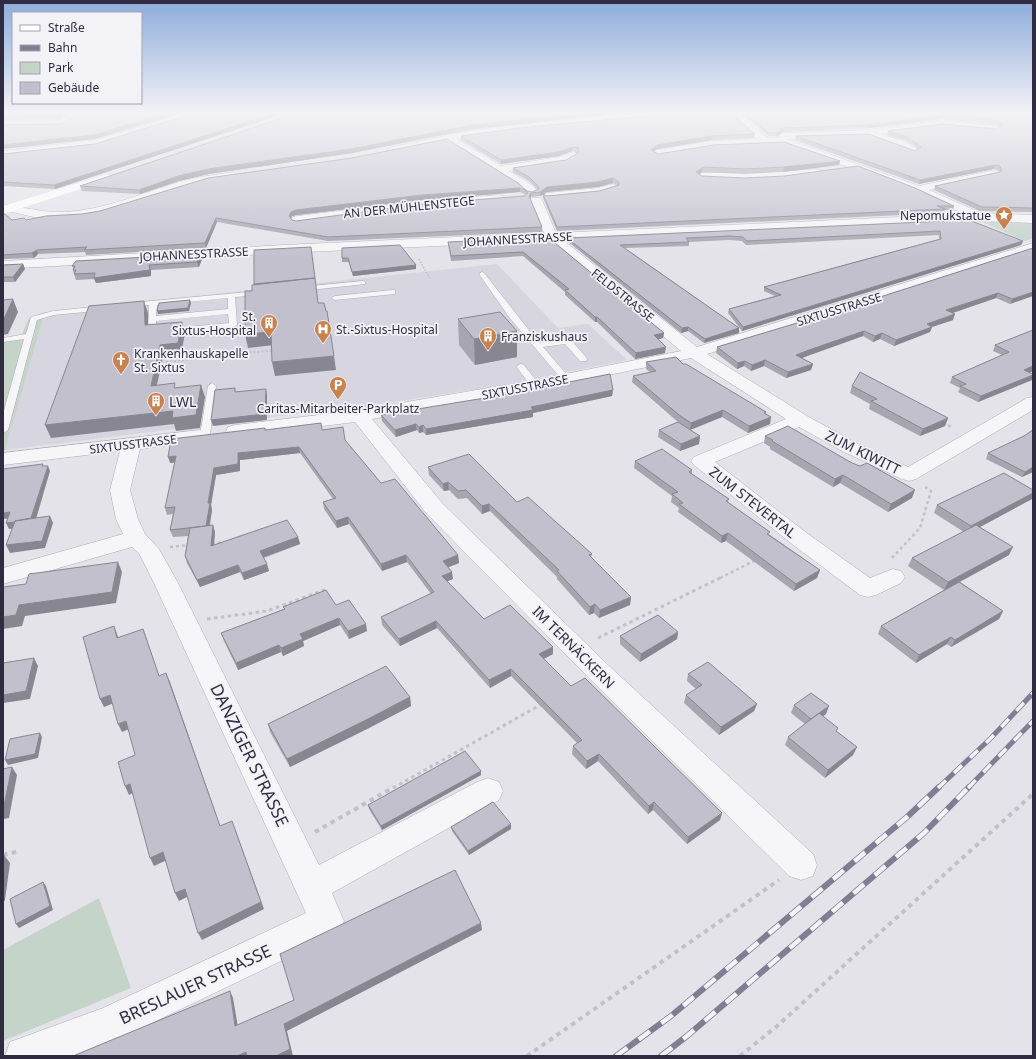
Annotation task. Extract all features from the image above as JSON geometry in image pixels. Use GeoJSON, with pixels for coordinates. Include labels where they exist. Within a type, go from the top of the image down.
{"type":"FeatureCollection","features":[{"type":"Feature","properties":{"kind":"main road"},"geometry":{"type":"LineString","coordinates":[[5,209],[121,173]]}},
{"type":"Feature","properties":{"kind":"street"},"geometry":{"type":"LineString","coordinates":[[487,161],[523,184],[538,196],[552,237]]}},
{"type":"Feature","properties":{"kind":"street"},"geometry":{"type":"LineString","coordinates":[[499,169],[551,161]]}},
{"type":"Feature","properties":{"kind":"street"},"geometry":{"type":"LineString","coordinates":[[845,161],[918,189],[981,217]]}},
{"type":"Feature","properties":{"kind":"street"},"geometry":{"type":"LineString","coordinates":[[702,176],[744,178],[783,176],[860,167]]}},
{"type":"Feature","properties":{"kind":"street"},"geometry":{"type":"LineString","coordinates":[[918,189],[994,173]]}},
{"type":"Feature","properties":{"kind":"street"},"geometry":{"type":"LineString","coordinates":[[5,209],[44,215],[63,216],[86,213],[121,206],[183,184],[239,174]]}},
{"type":"Feature","properties":{"kind":"street"},"geometry":{"type":"LineString","coordinates":[[538,196],[598,191],[613,187]]}},
{"type":"Feature","properties":{"kind":"street"},"geometry":{"type":"LineString","coordinates":[[128,192],[159,192]]}},
{"type":"Feature","properties":{"kind":"street","name":"AN DER MÜHLENSTEGE"},"geometry":{"type":"LineString","coordinates":[[297,220],[422,204],[512,197]]}},
{"type":"Feature","properties":{"kind":"street","name":"JOHANNESSTRASSE"},"geometry":{"type":"LineString","coordinates":[[3,265],[981,217],[1033,219]]}},
{"type":"Feature","properties":{"kind":"street","name":"FELDSTRASSE"},"geometry":{"type":"LineString","coordinates":[[552,237],[694,353]]}},
{"type":"Feature","properties":{"kind":"street","name":"SIXTUSSTRASSE"},"geometry":{"type":"LineString","coordinates":[[3,459],[360,416],[535,385],[694,353],[1033,247]]}},
{"type":"Feature","properties":{"kind":"street","name":"ZUM KIWITT"},"geometry":{"type":"LineString","coordinates":[[694,353],[800,420],[850,448],[909,475],[1033,402]]}},
{"type":"Feature","properties":{"kind":"street","name":"IM TERNÄCKERN"},"geometry":{"type":"LineString","coordinates":[[360,416],[435,509],[604,678],[801,865]]}},
{"type":"Feature","properties":{"kind":"street","name":"ZUM STEVERTAL"},"geometry":{"type":"LineString","coordinates":[[800,420],[701,461],[800,539],[868,589],[893,577]]}},
{"type":"Feature","properties":{"kind":"street","name":"DANZIGER STRASSE"},"geometry":{"type":"LineString","coordinates":[[131,444],[120,490],[128,519],[185,621],[312,886]]}},
{"type":"Feature","properties":{"kind":"street"},"geometry":{"type":"LineString","coordinates":[[3,576],[142,543]]}},
{"type":"Feature","properties":{"kind":"street"},"geometry":{"type":"LineString","coordinates":[[312,886],[488,791]]}},
{"type":"Feature","properties":{"kind":"street","name":"BRESLAUER STRASSE"},"geometry":{"type":"LineString","coordinates":[[24,1056],[110,1024],[327,921],[312,886]]}},
{"type":"Feature","properties":{"kind":"lane"},"geometry":{"type":"LineString","coordinates":[[482,274],[536,346],[566,379]]}},
{"type":"Feature","properties":{"kind":"lane"},"geometry":{"type":"LineString","coordinates":[[294,290],[362,283]]}},
{"type":"Feature","properties":{"kind":"lane"},"geometry":{"type":"LineString","coordinates":[[123,306],[271,292]]}},
{"type":"Feature","properties":{"kind":"lane"},"geometry":{"type":"LineString","coordinates":[[335,298],[392,292]]}},
{"type":"Feature","properties":{"kind":"lane"},"geometry":{"type":"LineString","coordinates":[[153,303],[152,333],[233,325],[231,296]]}},
{"type":"Feature","properties":{"kind":"lane"},"geometry":{"type":"LineString","coordinates":[[3,430],[34,319],[53,313],[107,308]]}},
{"type":"Feature","properties":{"kind":"lane"},"geometry":{"type":"LineString","coordinates":[[153,319],[232,311]]}},
{"type":"Feature","properties":{"kind":"lane"},"geometry":{"type":"LineString","coordinates":[[3,340],[29,336]]}},
{"type":"Feature","properties":{"kind":"lane"},"geometry":{"type":"LineString","coordinates":[[536,346],[567,341],[582,359]]}},
{"type":"Feature","properties":{"kind":"lane"},"geometry":{"type":"LineString","coordinates":[[521,367],[535,385]]}},
{"type":"Feature","properties":{"kind":"lane"},"geometry":{"type":"LineString","coordinates":[[205,435],[212,386]]}},
{"type":"Feature","properties":{"kind":"path"},"geometry":{"type":"LineString","coordinates":[[410,244],[430,279]]}},
{"type":"Feature","properties":{"kind":"path"},"geometry":{"type":"LineString","coordinates":[[166,362],[280,349]]}},
{"type":"Feature","properties":{"kind":"path"},"geometry":{"type":"LineString","coordinates":[[940,420],[973,438]]}},
{"type":"Feature","properties":{"kind":"path"},"geometry":{"type":"LineString","coordinates":[[893,577],[890,560],[920,528],[931,491],[909,475]]}},
{"type":"Feature","properties":{"kind":"path"},"geometry":{"type":"LineString","coordinates":[[208,543],[230,541]]}},
{"type":"Feature","properties":{"kind":"path"},"geometry":{"type":"LineString","coordinates":[[142,543],[193,545]]}},
{"type":"Feature","properties":{"kind":"path"},"geometry":{"type":"LineString","coordinates":[[576,649],[758,560]]}},
{"type":"Feature","properties":{"kind":"path"},"geometry":{"type":"LineString","coordinates":[[185,621],[267,611],[327,590]]}},
{"type":"Feature","properties":{"kind":"path"},"geometry":{"type":"LineString","coordinates":[[293,844],[543,704]]}},
{"type":"Feature","properties":{"kind":"path"},"geometry":{"type":"LineString","coordinates":[[740,1056],[776,1027],[1033,794]]}},
{"type":"Feature","properties":{"kind":"path"},"geometry":{"type":"LineString","coordinates":[[3,855],[20,851]]}},
{"type":"Feature","properties":{"kind":"path"},"geometry":{"type":"LineString","coordinates":[[527,1056],[801,865]]}},
{"type":"Feature","properties":{"kind":"shaded area","name":"St.-Sixtus-Hospital"},"geometry":{"type":"Polygon","coordinates":[[[497,264],[558,328],[588,324],[627,360],[498,386],[386,403],[5,450],[45,312],[497,264]]]}},
{"type":"Feature","properties":{"kind":"green space"},"geometry":{"type":"Polygon","coordinates":[[[980,221],[1033,223],[1033,238],[1025,241],[980,221]]]}},
{"type":"Feature","properties":{"kind":"green space"},"geometry":{"type":"Polygon","coordinates":[[[45,312],[5,450],[3,451],[3,339],[21,336],[29,318],[45,312]]]}},
{"type":"Feature","properties":{"kind":"green space"},"geometry":{"type":"Polygon","coordinates":[[[99,898],[131,988],[3,1041],[3,950],[99,898]]]}},
{"type":"Feature","properties":{"kind":"building"},"geometry":{"type":"Polygon","coordinates":[[[3,161],[126,161],[54,185],[3,182],[3,161]]]}},
{"type":"Feature","properties":{"kind":"building"},"geometry":{"type":"Polygon","coordinates":[[[153,161],[262,161],[208,169],[178,176],[139,190],[80,186],[153,161]]]}},
{"type":"Feature","properties":{"kind":"building"},"geometry":{"type":"Polygon","coordinates":[[[327,161],[483,161],[518,183],[527,191],[532,192],[539,189],[539,187],[529,177],[513,168],[557,161],[836,161],[784,167],[745,169],[703,167],[696,172],[702,176],[745,178],[784,176],[858,166],[915,188],[954,206],[937,206],[945,209],[557,227],[543,194],[547,196],[599,191],[619,185],[619,182],[613,178],[598,182],[547,187],[540,192],[531,193],[529,196],[542,227],[328,237],[216,218],[205,243],[84,250],[87,247],[37,250],[32,253],[3,255],[3,214],[12,220],[24,218],[26,220],[46,216],[82,214],[100,211],[208,178],[327,161]],[[520,188],[422,195],[296,210],[291,212],[289,216],[292,220],[296,221],[422,204],[524,196],[528,193],[520,188]]]}},
{"type":"Feature","properties":{"kind":"building"},"geometry":{"type":"Polygon","coordinates":[[[868,161],[1033,161],[1033,208],[982,207],[935,186],[1000,172],[1002,170],[1000,166],[995,165],[920,180],[868,161]]]}},
{"type":"Feature","properties":{"kind":"building"},"geometry":{"type":"Polygon","coordinates":[[[969,220],[1023,241],[743,327],[729,309],[781,295],[764,287],[941,239],[940,231],[747,241],[743,237],[730,236],[686,238],[689,242],[620,245],[739,328],[705,339],[688,327],[682,328],[567,238],[969,220]]]}},
{"type":"Feature","properties":{"kind":"building"},"geometry":{"type":"Polygon","coordinates":[[[549,238],[664,333],[654,335],[666,347],[636,353],[565,290],[569,289],[523,252],[451,256],[448,242],[549,238]]]}},
{"type":"Feature","properties":{"kind":"building"},"geometry":{"type":"Polygon","coordinates":[[[400,245],[416,265],[352,272],[348,258],[342,258],[342,248],[400,245]]]}},
{"type":"Feature","properties":{"kind":"building"},"geometry":{"type":"Polygon","coordinates":[[[311,247],[315,278],[254,284],[254,250],[311,247]]]}},
{"type":"Feature","properties":{"kind":"building"},"geometry":{"type":"Polygon","coordinates":[[[1033,248],[1033,292],[1012,299],[998,293],[946,310],[955,314],[927,324],[932,327],[896,340],[882,333],[875,336],[864,331],[796,355],[813,364],[788,372],[765,360],[752,365],[745,361],[738,363],[717,347],[827,314],[1033,248]]]}},
{"type":"Feature","properties":{"kind":"building"},"geometry":{"type":"Polygon","coordinates":[[[201,254],[197,262],[149,265],[150,270],[94,278],[95,273],[74,274],[76,270],[73,270],[75,266],[72,266],[76,261],[201,254]]]}},
{"type":"Feature","properties":{"kind":"building"},"geometry":{"type":"Polygon","coordinates":[[[23,264],[13,277],[3,277],[3,265],[23,264]]]}},
{"type":"Feature","properties":{"kind":"building"},"geometry":{"type":"Polygon","coordinates":[[[315,278],[318,303],[324,303],[327,311],[334,356],[272,362],[271,332],[245,334],[245,291],[252,291],[252,285],[315,278]]]}},
{"type":"Feature","properties":{"kind":"building"},"geometry":{"type":"Polygon","coordinates":[[[13,299],[3,321],[3,300],[13,299]]]}},
{"type":"Feature","properties":{"kind":"building"},"geometry":{"type":"Polygon","coordinates":[[[190,300],[188,308],[157,311],[159,303],[190,300]]]}},
{"type":"Feature","properties":{"kind":"building"},"geometry":{"type":"Polygon","coordinates":[[[144,301],[145,325],[182,322],[178,343],[160,345],[151,386],[175,383],[174,388],[201,385],[196,415],[172,418],[173,411],[45,425],[89,306],[144,301]]]}},
{"type":"Feature","properties":{"kind":"building"},"geometry":{"type":"Polygon","coordinates":[[[500,312],[517,331],[474,339],[458,319],[500,312]]]}},
{"type":"Feature","properties":{"kind":"building"},"geometry":{"type":"Polygon","coordinates":[[[1033,330],[1033,366],[1024,370],[1033,375],[981,396],[960,386],[966,384],[952,377],[1009,352],[995,345],[1033,330]]]}},
{"type":"Feature","properties":{"kind":"building"},"geometry":{"type":"Polygon","coordinates":[[[676,357],[683,364],[686,364],[766,412],[764,413],[771,417],[749,426],[723,410],[691,423],[679,415],[633,376],[656,371],[646,362],[676,357]]]}},
{"type":"Feature","properties":{"kind":"building"},"geometry":{"type":"Polygon","coordinates":[[[860,372],[948,418],[923,429],[871,401],[877,399],[852,386],[860,372]]]}},
{"type":"Feature","properties":{"kind":"building"},"geometry":{"type":"Polygon","coordinates":[[[610,374],[613,390],[531,407],[533,410],[426,429],[423,425],[419,427],[416,424],[395,430],[381,415],[497,396],[610,374]]]}},
{"type":"Feature","properties":{"kind":"building"},"geometry":{"type":"Polygon","coordinates":[[[235,388],[235,392],[266,389],[265,414],[211,420],[215,390],[235,388]]]}},
{"type":"Feature","properties":{"kind":"building"},"geometry":{"type":"Polygon","coordinates":[[[678,422],[700,436],[681,444],[659,430],[678,422]]]}},
{"type":"Feature","properties":{"kind":"building"},"geometry":{"type":"Polygon","coordinates":[[[321,423],[322,430],[343,427],[345,440],[381,483],[395,479],[458,555],[443,561],[452,572],[442,576],[484,619],[510,605],[553,647],[539,654],[571,686],[585,678],[722,813],[688,837],[654,802],[649,806],[599,754],[587,761],[573,746],[582,740],[511,669],[489,680],[436,621],[399,639],[381,617],[434,592],[406,555],[381,564],[348,517],[336,521],[323,502],[336,498],[299,447],[238,453],[238,464],[214,468],[206,526],[170,530],[175,507],[165,508],[176,456],[168,457],[171,439],[321,423]]]}},
{"type":"Feature","properties":{"kind":"building"},"geometry":{"type":"Polygon","coordinates":[[[788,426],[852,463],[860,466],[867,463],[915,490],[891,504],[843,475],[835,479],[765,436],[788,426]]]}},
{"type":"Feature","properties":{"kind":"building"},"geometry":{"type":"Polygon","coordinates":[[[1033,430],[1033,467],[1025,472],[988,453],[1024,436],[1033,430]]]}},
{"type":"Feature","properties":{"kind":"building"},"geometry":{"type":"Polygon","coordinates":[[[662,449],[692,470],[689,472],[729,499],[726,501],[770,532],[767,534],[820,570],[796,584],[728,533],[722,536],[679,504],[683,503],[672,494],[678,492],[635,461],[662,449]]]}},
{"type":"Feature","properties":{"kind":"building"},"geometry":{"type":"Polygon","coordinates":[[[469,454],[517,502],[528,497],[592,554],[589,555],[631,597],[600,610],[595,604],[590,607],[557,571],[559,570],[489,504],[482,506],[466,490],[458,491],[448,482],[443,484],[428,467],[469,454]]]}},
{"type":"Feature","properties":{"kind":"building"},"geometry":{"type":"Polygon","coordinates":[[[43,464],[42,466],[48,466],[31,518],[6,523],[10,512],[3,513],[3,469],[43,464]]]}},
{"type":"Feature","properties":{"kind":"building"},"geometry":{"type":"Polygon","coordinates":[[[1004,473],[1033,490],[1033,493],[971,526],[937,505],[1004,473]]]}},
{"type":"Feature","properties":{"kind":"building"},"geometry":{"type":"Polygon","coordinates":[[[50,516],[42,541],[6,545],[15,521],[50,516]]]}},
{"type":"Feature","properties":{"kind":"building"},"geometry":{"type":"Polygon","coordinates":[[[287,520],[298,537],[260,551],[267,564],[242,573],[238,565],[197,580],[185,556],[190,528],[213,525],[211,546],[287,520]]]}},
{"type":"Feature","properties":{"kind":"building"},"geometry":{"type":"Polygon","coordinates":[[[976,525],[1013,547],[948,582],[912,558],[976,525]]]}},
{"type":"Feature","properties":{"kind":"building"},"geometry":{"type":"Polygon","coordinates":[[[118,562],[112,592],[19,605],[16,615],[3,617],[3,587],[26,584],[29,574],[118,562]]]}},
{"type":"Feature","properties":{"kind":"building"},"geometry":{"type":"Polygon","coordinates":[[[959,582],[1003,611],[955,640],[951,637],[919,655],[881,626],[959,582]]]}},
{"type":"Feature","properties":{"kind":"building"},"geometry":{"type":"Polygon","coordinates":[[[326,590],[336,605],[349,600],[366,624],[348,631],[339,618],[300,634],[303,639],[281,648],[279,645],[236,663],[221,633],[285,609],[283,607],[326,590]]]}},
{"type":"Feature","properties":{"kind":"building"},"geometry":{"type":"Polygon","coordinates":[[[658,615],[678,632],[641,654],[620,636],[658,615]]]}},
{"type":"Feature","properties":{"kind":"building"},"geometry":{"type":"Polygon","coordinates":[[[114,626],[117,638],[143,629],[159,676],[166,673],[220,826],[232,821],[261,902],[198,933],[185,889],[175,893],[163,852],[150,858],[130,784],[125,786],[118,762],[135,755],[126,721],[118,724],[110,695],[100,699],[83,637],[114,626]]]}},
{"type":"Feature","properties":{"kind":"building"},"geometry":{"type":"Polygon","coordinates":[[[34,658],[26,691],[3,695],[3,663],[34,658]]]}},
{"type":"Feature","properties":{"kind":"building"},"geometry":{"type":"Polygon","coordinates":[[[708,662],[757,704],[721,727],[686,695],[702,685],[688,674],[708,662]]]}},
{"type":"Feature","properties":{"kind":"building"},"geometry":{"type":"Polygon","coordinates":[[[386,666],[410,697],[287,759],[268,724],[386,666]]]}},
{"type":"Feature","properties":{"kind":"building"},"geometry":{"type":"Polygon","coordinates":[[[811,693],[829,706],[811,719],[794,705],[811,693]]]}},
{"type":"Feature","properties":{"kind":"building"},"geometry":{"type":"Polygon","coordinates":[[[819,713],[838,728],[836,731],[857,747],[828,770],[788,737],[819,713]]]}},
{"type":"Feature","properties":{"kind":"building"},"geometry":{"type":"Polygon","coordinates":[[[40,733],[35,754],[5,760],[10,739],[40,733]]]}},
{"type":"Feature","properties":{"kind":"building"},"geometry":{"type":"Polygon","coordinates":[[[465,751],[481,771],[381,826],[368,805],[465,751]]]}},
{"type":"Feature","properties":{"kind":"building"},"geometry":{"type":"Polygon","coordinates":[[[12,767],[3,810],[3,769],[12,767]]]}},
{"type":"Feature","properties":{"kind":"building"},"geometry":{"type":"Polygon","coordinates":[[[493,802],[511,824],[468,851],[451,827],[493,802]]]}},
{"type":"Feature","properties":{"kind":"building"},"geometry":{"type":"Polygon","coordinates":[[[455,870],[481,923],[284,1024],[290,1049],[276,1056],[247,1056],[246,1052],[237,1056],[73,1056],[230,991],[235,1026],[294,1000],[280,954],[455,870]]]}},
{"type":"Feature","properties":{"kind":"building"},"geometry":{"type":"Polygon","coordinates":[[[43,882],[50,906],[16,924],[10,899],[43,882]]]}},
{"type":"Feature","properties":{"kind":"railway"},"geometry":{"type":"LineString","coordinates":[[938,788],[991,738],[1033,693]]}},
{"type":"Feature","properties":{"kind":"railway"},"geometry":{"type":"LineString","coordinates":[[968,788],[1033,721]]}},
{"type":"Feature","properties":{"kind":"railway"},"geometry":{"type":"LineString","coordinates":[[616,1056],[671,1016],[907,817],[939,787]]}},
{"type":"Feature","properties":{"kind":"railway"},"geometry":{"type":"LineString","coordinates":[[661,1056],[687,1036],[924,833],[969,787]]}},
{"type":"Feature","properties":{"kind":"place","name":"Nepomukstatue"},"geometry":{"type":"Point","coordinates":[1004,230]}},
{"type":"Feature","properties":{"kind":"place","name":"St. Sixtus-Hospital"},"geometry":{"type":"Point","coordinates":[269,338]}},
{"type":"Feature","properties":{"kind":"place","name":"St.-Sixtus-Hospital"},"geometry":{"type":"Point","coordinates":[323,344]}},
{"type":"Feature","properties":{"kind":"place","name":"Franziskushaus"},"geometry":{"type":"Point","coordinates":[488,351]}},
{"type":"Feature","properties":{"kind":"place","name":"Krankenhauskapelle St. Sixtus"},"geometry":{"type":"Point","coordinates":[121,375]}},
{"type":"Feature","properties":{"kind":"place","name":"Caritas-Mitarbeiter-Parkplatz"},"geometry":{"type":"Point","coordinates":[338,400]}},
{"type":"Feature","properties":{"kind":"place","name":"LWL"},"geometry":{"type":"Point","coordinates":[156,416]}}]}
